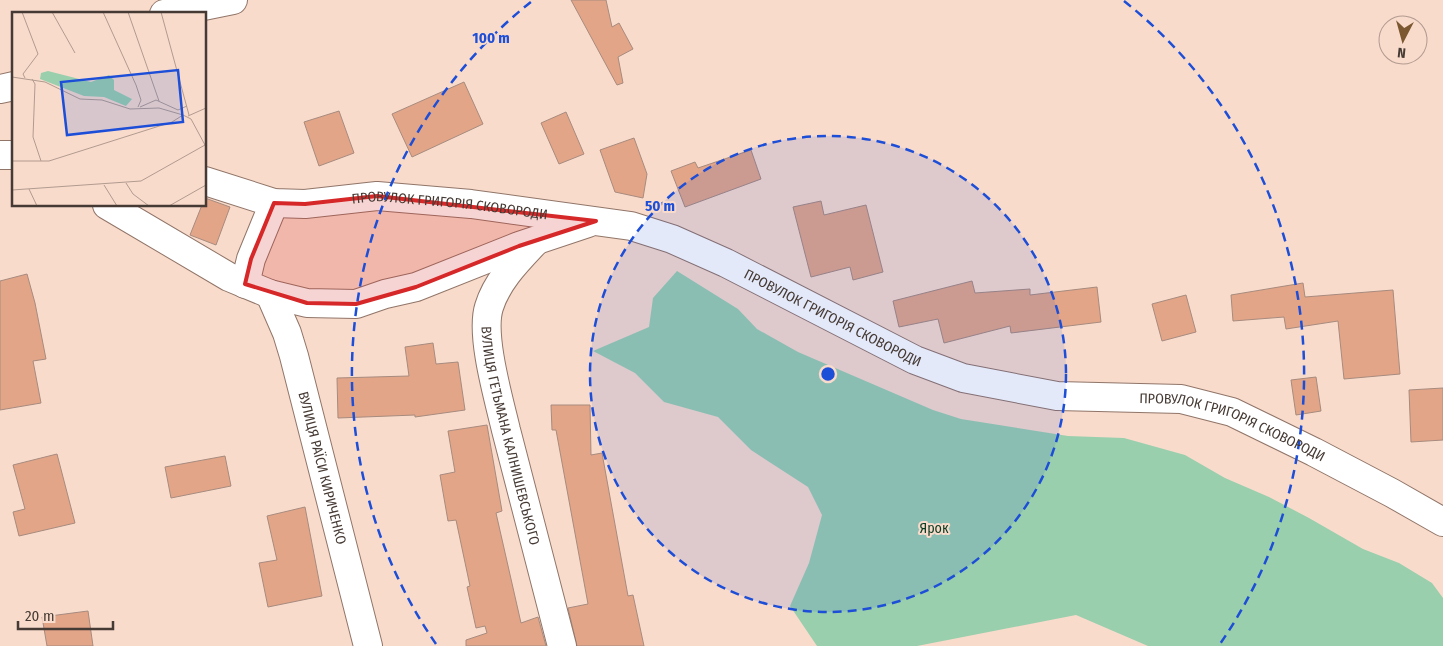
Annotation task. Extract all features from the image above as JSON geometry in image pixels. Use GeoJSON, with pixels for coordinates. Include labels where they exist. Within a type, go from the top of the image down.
{"type":"FeatureCollection","features":[{"type":"Feature","properties":{"kind":"street"},"geometry":{"type":"LineString","coordinates":[[174,12],[233,0]]}},
{"type":"Feature","properties":{"kind":"street","name":"ПРОВУЛОК ГРИГОРІЯ СКОВОРОДИ"},"geometry":{"type":"LineString","coordinates":[[206,181],[274,203],[305,204],[377,196],[471,204],[631,226],[672,239],[726,262],[916,360],[963,378],[1057,396],[1180,399],[1232,412],[1314,452],[1443,522]]}},
{"type":"Feature","properties":{"kind":"street"},"geometry":{"type":"LineString","coordinates":[[245,284],[251,259],[274,203]]}},
{"type":"Feature","properties":{"kind":"street"},"geometry":{"type":"LineString","coordinates":[[109,206],[229,277],[270,294],[307,303],[356,304],[385,294],[416,288],[510,249],[596,221]]}},
{"type":"Feature","properties":{"kind":"street","name":"ВУЛИЦЯ ГЕТЬМАНА КАЛНИШЕВСЬКОГО"},"geometry":{"type":"LineString","coordinates":[[538,240],[502,280],[488,308],[487,328],[493,372],[528,518],[562,646]]}},
{"type":"Feature","properties":{"kind":"street","name":"ВУЛИЦЯ РАЇСИ КИРИЧЕНКО"},"geometry":{"type":"LineString","coordinates":[[270,294],[287,333],[294,356],[368,646]]}},
{"type":"Feature","properties":{"kind":"highlighted area"},"geometry":{"type":"Polygon","coordinates":[[[377,196],[596,221],[519,246],[416,287],[356,304],[307,303],[245,284],[251,259],[274,203],[305,204],[377,196]]]}},
{"type":"Feature","properties":{"kind":"green space","name":"Ярок"},"geometry":{"type":"Polygon","coordinates":[[[677,271],[738,309],[757,329],[798,352],[933,410],[961,419],[1068,436],[1124,438],[1185,455],[1225,478],[1269,497],[1309,518],[1363,549],[1399,563],[1432,583],[1443,598],[1443,646],[1148,646],[1076,615],[917,646],[817,646],[790,606],[809,563],[822,515],[808,487],[751,450],[718,417],[664,402],[635,373],[593,351],[649,327],[653,298],[677,271]]]}},
{"type":"Feature","properties":{"kind":"building"},"geometry":{"type":"Polygon","coordinates":[[[571,0],[606,0],[612,27],[619,23],[633,49],[618,57],[623,83],[617,85],[571,0]]]}},
{"type":"Feature","properties":{"kind":"building"},"geometry":{"type":"Polygon","coordinates":[[[464,82],[483,124],[412,157],[392,114],[464,82]]]}},
{"type":"Feature","properties":{"kind":"building"},"geometry":{"type":"Polygon","coordinates":[[[339,111],[354,153],[319,166],[304,122],[339,111]]]}},
{"type":"Feature","properties":{"kind":"building"},"geometry":{"type":"Polygon","coordinates":[[[566,112],[584,154],[559,164],[541,123],[566,112]]]}},
{"type":"Feature","properties":{"kind":"building"},"geometry":{"type":"Polygon","coordinates":[[[634,138],[647,174],[643,198],[615,192],[600,150],[634,138]]]}},
{"type":"Feature","properties":{"kind":"building"},"geometry":{"type":"Polygon","coordinates":[[[751,150],[761,179],[685,207],[671,171],[695,162],[698,168],[751,150]]]}},
{"type":"Feature","properties":{"kind":"building"},"geometry":{"type":"Polygon","coordinates":[[[206,198],[230,207],[216,245],[190,235],[202,206],[206,206],[206,198]]]}},
{"type":"Feature","properties":{"kind":"building"},"geometry":{"type":"Polygon","coordinates":[[[821,201],[824,215],[866,205],[883,272],[853,280],[850,267],[811,277],[793,207],[821,201]]]}},
{"type":"Feature","properties":{"kind":"building"},"geometry":{"type":"Polygon","coordinates":[[[27,274],[46,359],[33,361],[41,403],[0,410],[0,281],[27,274]]]}},
{"type":"Feature","properties":{"kind":"building"},"geometry":{"type":"Polygon","coordinates":[[[972,281],[975,293],[1030,289],[1030,295],[1097,287],[1101,322],[1011,333],[1010,326],[944,343],[938,319],[899,327],[893,301],[972,281]]]}},
{"type":"Feature","properties":{"kind":"building"},"geometry":{"type":"Polygon","coordinates":[[[1303,283],[1305,297],[1393,290],[1400,374],[1344,379],[1338,321],[1286,329],[1284,317],[1233,321],[1231,295],[1303,283]]]}},
{"type":"Feature","properties":{"kind":"building"},"geometry":{"type":"Polygon","coordinates":[[[1186,295],[1196,332],[1162,341],[1152,304],[1186,295]]]}},
{"type":"Feature","properties":{"kind":"building"},"geometry":{"type":"Polygon","coordinates":[[[433,343],[436,364],[458,362],[465,410],[415,417],[415,415],[338,418],[337,378],[409,376],[405,347],[433,343]]]}},
{"type":"Feature","properties":{"kind":"building"},"geometry":{"type":"Polygon","coordinates":[[[1316,377],[1321,411],[1296,415],[1291,380],[1316,377]]]}},
{"type":"Feature","properties":{"kind":"building"},"geometry":{"type":"Polygon","coordinates":[[[1443,388],[1443,440],[1411,442],[1409,390],[1443,388]]]}},
{"type":"Feature","properties":{"kind":"building"},"geometry":{"type":"Polygon","coordinates":[[[551,405],[590,405],[591,455],[602,453],[628,596],[633,595],[644,646],[577,646],[568,608],[588,604],[556,430],[552,430],[551,405]]]}},
{"type":"Feature","properties":{"kind":"building"},"geometry":{"type":"Polygon","coordinates":[[[487,425],[502,511],[496,513],[521,623],[538,617],[546,646],[466,646],[466,640],[487,633],[485,626],[476,628],[467,587],[470,586],[456,520],[448,521],[440,475],[455,472],[448,431],[487,425]]]}},
{"type":"Feature","properties":{"kind":"building"},"geometry":{"type":"Polygon","coordinates":[[[57,454],[75,523],[19,536],[13,512],[25,509],[13,465],[57,454]]]}},
{"type":"Feature","properties":{"kind":"building"},"geometry":{"type":"Polygon","coordinates":[[[225,456],[231,486],[171,498],[165,467],[225,456]]]}},
{"type":"Feature","properties":{"kind":"building"},"geometry":{"type":"Polygon","coordinates":[[[305,507],[322,596],[268,607],[259,563],[277,560],[267,516],[305,507]]]}},
{"type":"Feature","properties":{"kind":"building"},"geometry":{"type":"Polygon","coordinates":[[[88,611],[93,646],[47,646],[42,617],[88,611]]]}}]}
